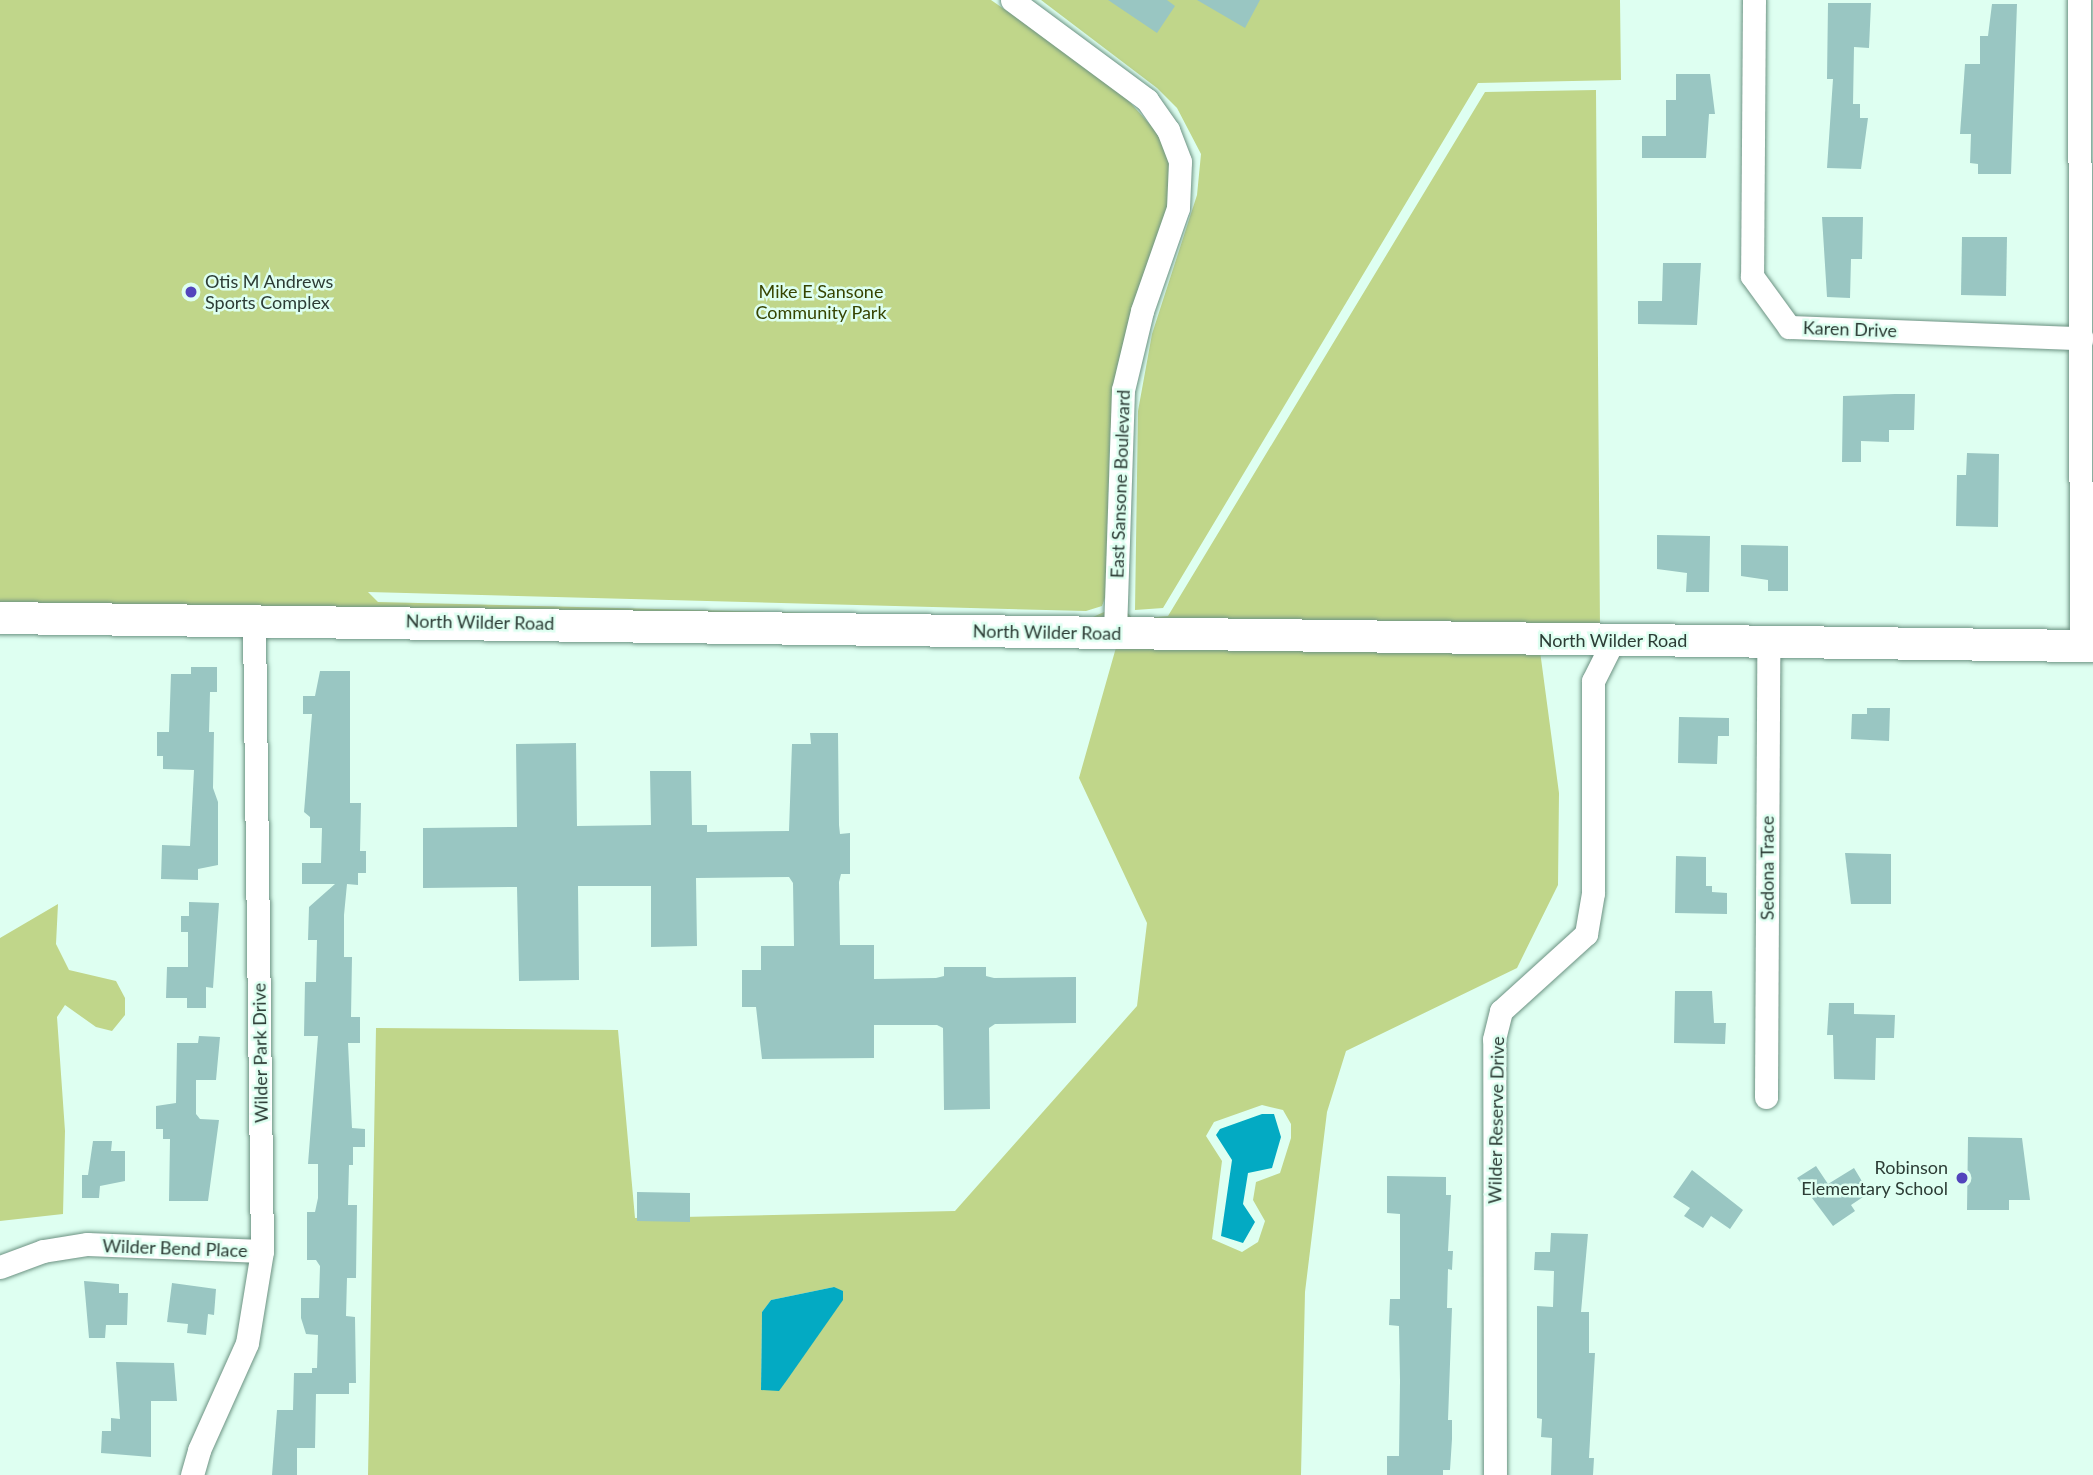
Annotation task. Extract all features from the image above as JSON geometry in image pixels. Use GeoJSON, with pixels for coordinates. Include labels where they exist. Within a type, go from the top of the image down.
{"type":"FeatureCollection","features":[{"type":"Feature","properties":{"kind":"street","name":"East Sansone Boulevard"},"geometry":{"type":"LineString","coordinates":[[1012,0],[1147,100],[1168,130],[1180,162],[1178,208],[1142,311],[1123,390],[1115,634]]}},
{"type":"Feature","properties":{"kind":"street","name":"Karen Drive"},"geometry":{"type":"LineString","coordinates":[[1754,0],[1752,276],[1789,327],[2082,338]]}},
{"type":"Feature","properties":{"kind":"street"},"geometry":{"type":"LineString","coordinates":[[2079,0],[2087,646]]}},
{"type":"Feature","properties":{"kind":"street","name":"North Wilder Road"},"geometry":{"type":"LineString","coordinates":[[0,618],[254,619],[1613,641],[1768,639],[2087,646]]}},
{"type":"Feature","properties":{"kind":"street","name":"Wilder Park Drive"},"geometry":{"type":"LineString","coordinates":[[192,1475],[199,1450],[247,1343],[262,1251],[254,619]]}},
{"type":"Feature","properties":{"kind":"street","name":"Sedona Trace"},"geometry":{"type":"LineString","coordinates":[[1766,1097],[1768,639]]}},
{"type":"Feature","properties":{"kind":"street","name":"Wilder Reserve Drive"},"geometry":{"type":"LineString","coordinates":[[1495,1475],[1494,1039],[1501,1011],[1586,934],[1593,893],[1592,681],[1613,641]]}},
{"type":"Feature","properties":{"kind":"street","name":"Wilder Bend Place"},"geometry":{"type":"LineString","coordinates":[[0,1268],[43,1251],[87,1244],[262,1251]]}},
{"type":"Feature","properties":{"kind":"green space","name":"Mike E Sansone Community Park"},"geometry":{"type":"Polygon","coordinates":[[[0,0],[991,0],[1117,88],[1164,140],[1172,173],[1169,207],[1117,367],[1110,434],[1106,595],[1102,606],[1086,611],[368,592],[378,602],[1086,620],[1111,609],[1116,595],[1120,435],[1127,368],[1180,207],[1182,172],[1174,139],[1161,117],[1123,81],[1008,0],[1024,0],[1150,94],[1169,113],[1190,155],[1187,194],[1175,241],[1132,377],[1124,463],[1125,610],[1133,619],[1168,616],[1485,92],[1596,90],[1600,630],[0,607],[0,0]]]}},
{"type":"Feature","properties":{"kind":"green space"},"geometry":{"type":"Polygon","coordinates":[[[1041,0],[1620,0],[1621,80],[1478,83],[1163,608],[1135,610],[1138,411],[1152,334],[1197,195],[1201,154],[1177,108],[1157,88],[1041,0]]]}},
{"type":"Feature","properties":{"kind":"green space"},"geometry":{"type":"Polygon","coordinates":[[[1117,644],[1540,651],[1559,793],[1558,885],[1517,968],[1346,1051],[1327,1112],[1305,1292],[1301,1475],[368,1475],[376,1028],[618,1030],[635,1218],[955,1211],[1137,1006],[1147,923],[1079,778],[1117,644]],[[1262,1105],[1214,1122],[1206,1136],[1222,1161],[1212,1239],[1242,1252],[1258,1242],[1265,1221],[1253,1200],[1256,1182],[1280,1173],[1291,1138],[1291,1124],[1283,1110],[1262,1105]],[[834,1287],[771,1300],[762,1312],[761,1389],[834,1287]]]}},
{"type":"Feature","properties":{"kind":"green space"},"geometry":{"type":"Polygon","coordinates":[[[58,904],[56,944],[69,970],[116,981],[125,998],[125,1015],[112,1031],[96,1027],[65,1005],[57,1017],[65,1131],[63,1214],[0,1221],[0,938],[58,904]]]}},
{"type":"Feature","properties":{"kind":"water"},"geometry":{"type":"Polygon","coordinates":[[[1262,1114],[1274,1114],[1281,1137],[1272,1168],[1248,1173],[1243,1204],[1255,1222],[1243,1243],[1221,1236],[1232,1160],[1216,1135],[1220,1129],[1262,1114]]]}},
{"type":"Feature","properties":{"kind":"water"},"geometry":{"type":"Polygon","coordinates":[[[834,1287],[843,1291],[843,1300],[787,1380],[779,1391],[761,1390],[762,1312],[771,1300],[834,1287]]]}},
{"type":"Feature","properties":{"kind":"building"},"geometry":{"type":"Polygon","coordinates":[[[1108,0],[1167,0],[1175,6],[1157,33],[1108,0]]]}},
{"type":"Feature","properties":{"kind":"building"},"geometry":{"type":"Polygon","coordinates":[[[1197,0],[1260,0],[1245,28],[1197,0]]]}},
{"type":"Feature","properties":{"kind":"building"},"geometry":{"type":"Polygon","coordinates":[[[1828,3],[1871,3],[1869,48],[1854,47],[1853,104],[1860,104],[1860,118],[1868,118],[1861,169],[1827,168],[1833,79],[1827,79],[1828,3]]]}},
{"type":"Feature","properties":{"kind":"building"},"geometry":{"type":"Polygon","coordinates":[[[1992,4],[2017,4],[2011,174],[1978,174],[1978,164],[1970,163],[1971,134],[1960,134],[1965,64],[1980,64],[1980,36],[1988,36],[1992,4]]]}},
{"type":"Feature","properties":{"kind":"building"},"geometry":{"type":"Polygon","coordinates":[[[1676,74],[1710,74],[1715,114],[1709,114],[1706,158],[1642,158],[1642,136],[1666,136],[1666,100],[1676,100],[1676,74]]]}},
{"type":"Feature","properties":{"kind":"building"},"geometry":{"type":"Polygon","coordinates":[[[1822,217],[1863,217],[1862,259],[1851,259],[1850,298],[1827,297],[1822,217]]]}},
{"type":"Feature","properties":{"kind":"building"},"geometry":{"type":"Polygon","coordinates":[[[1962,237],[2007,237],[2006,296],[1961,295],[1962,237]]]}},
{"type":"Feature","properties":{"kind":"building"},"geometry":{"type":"Polygon","coordinates":[[[1663,263],[1701,263],[1697,325],[1638,324],[1638,301],[1662,301],[1663,263]]]}},
{"type":"Feature","properties":{"kind":"building"},"geometry":{"type":"Polygon","coordinates":[[[1915,394],[1914,430],[1889,430],[1889,442],[1861,441],[1861,462],[1842,462],[1843,396],[1915,394]]]}},
{"type":"Feature","properties":{"kind":"building"},"geometry":{"type":"Polygon","coordinates":[[[1967,453],[1999,454],[1998,527],[1956,526],[1957,475],[1966,475],[1967,453]]]}},
{"type":"Feature","properties":{"kind":"building"},"geometry":{"type":"Polygon","coordinates":[[[1657,535],[1710,536],[1709,592],[1686,592],[1687,573],[1657,569],[1657,535]]]}},
{"type":"Feature","properties":{"kind":"building"},"geometry":{"type":"Polygon","coordinates":[[[1741,545],[1788,546],[1788,591],[1768,591],[1768,580],[1741,576],[1741,545]]]}},
{"type":"Feature","properties":{"kind":"building"},"geometry":{"type":"Polygon","coordinates":[[[191,667],[217,667],[217,692],[210,692],[209,732],[214,732],[213,788],[218,802],[218,865],[198,869],[198,880],[161,879],[162,845],[190,846],[194,770],[163,769],[163,756],[157,756],[157,732],[169,732],[171,674],[191,674],[191,667]]]}},
{"type":"Feature","properties":{"kind":"building"},"geometry":{"type":"Polygon","coordinates":[[[320,671],[350,671],[350,803],[361,803],[360,851],[366,851],[366,873],[358,873],[358,885],[347,884],[344,915],[344,957],[352,957],[351,1017],[360,1017],[360,1043],[348,1043],[352,1128],[365,1129],[365,1147],[353,1147],[353,1165],[349,1165],[348,1205],[357,1205],[356,1278],[347,1278],[346,1316],[355,1317],[356,1383],[349,1383],[349,1394],[316,1394],[315,1448],[297,1448],[297,1475],[272,1475],[277,1410],[293,1410],[294,1373],[312,1373],[312,1368],[317,1368],[318,1335],[306,1334],[301,1318],[301,1298],[319,1298],[320,1266],[316,1260],[307,1260],[307,1212],[315,1212],[318,1198],[318,1164],[308,1164],[318,1036],[304,1036],[305,982],[316,982],[317,940],[308,940],[309,907],[335,884],[302,884],[302,863],[321,863],[322,828],[310,828],[310,817],[304,812],[312,714],[303,714],[303,696],[315,696],[320,671]]]}},
{"type":"Feature","properties":{"kind":"building"},"geometry":{"type":"Polygon","coordinates":[[[1867,708],[1890,708],[1889,741],[1851,739],[1852,714],[1867,714],[1867,708]]]}},
{"type":"Feature","properties":{"kind":"building"},"geometry":{"type":"Polygon","coordinates":[[[1679,717],[1729,718],[1729,736],[1718,736],[1717,764],[1678,763],[1679,717]]]}},
{"type":"Feature","properties":{"kind":"building"},"geometry":{"type":"Polygon","coordinates":[[[810,733],[838,733],[840,834],[850,833],[850,874],[841,874],[839,882],[840,945],[874,945],[874,979],[936,978],[944,976],[944,967],[986,967],[986,976],[994,978],[1076,977],[1076,1023],[995,1024],[989,1028],[990,1109],[944,1110],[943,1028],[937,1025],[874,1025],[874,1058],[762,1059],[756,1007],[742,1007],[742,970],[761,970],[761,946],[794,946],[793,883],[789,877],[696,878],[697,946],[651,947],[651,886],[578,886],[579,980],[519,981],[517,887],[423,888],[423,828],[517,827],[516,744],[576,743],[577,826],[651,825],[650,771],[691,771],[692,825],[707,825],[707,832],[789,831],[792,744],[811,744],[810,733]]]}},
{"type":"Feature","properties":{"kind":"building"},"geometry":{"type":"Polygon","coordinates":[[[1845,853],[1891,854],[1891,904],[1851,904],[1845,853]]]}},
{"type":"Feature","properties":{"kind":"building"},"geometry":{"type":"Polygon","coordinates":[[[1676,856],[1706,857],[1706,886],[1712,886],[1712,892],[1727,893],[1727,914],[1675,913],[1676,856]]]}},
{"type":"Feature","properties":{"kind":"building"},"geometry":{"type":"Polygon","coordinates":[[[189,902],[219,903],[213,988],[206,987],[206,1008],[187,1008],[187,998],[166,998],[167,967],[188,967],[188,932],[181,932],[181,916],[189,916],[189,902]]]}},
{"type":"Feature","properties":{"kind":"building"},"geometry":{"type":"Polygon","coordinates":[[[1675,991],[1712,991],[1714,1023],[1726,1023],[1725,1044],[1674,1043],[1675,991]]]}},
{"type":"Feature","properties":{"kind":"building"},"geometry":{"type":"Polygon","coordinates":[[[1829,1003],[1854,1003],[1854,1014],[1895,1015],[1894,1038],[1876,1038],[1875,1080],[1834,1079],[1833,1035],[1827,1035],[1829,1003]]]}},
{"type":"Feature","properties":{"kind":"building"},"geometry":{"type":"Polygon","coordinates":[[[199,1036],[220,1037],[216,1080],[196,1080],[196,1114],[200,1119],[219,1120],[208,1201],[169,1201],[170,1139],[163,1139],[163,1129],[156,1129],[156,1106],[176,1103],[177,1043],[198,1043],[199,1036]]]}},
{"type":"Feature","properties":{"kind":"building"},"geometry":{"type":"Polygon","coordinates":[[[1968,1137],[2022,1138],[2030,1200],[2009,1200],[2009,1210],[1967,1210],[1968,1137]]]}},
{"type":"Feature","properties":{"kind":"building"},"geometry":{"type":"Polygon","coordinates":[[[93,1141],[112,1141],[111,1151],[125,1151],[125,1181],[100,1186],[99,1198],[82,1198],[82,1175],[88,1175],[93,1141]]]}},
{"type":"Feature","properties":{"kind":"building"},"geometry":{"type":"Polygon","coordinates":[[[1816,1166],[1828,1184],[1854,1168],[1869,1193],[1851,1205],[1855,1211],[1833,1226],[1797,1178],[1816,1166]]]}},
{"type":"Feature","properties":{"kind":"building"},"geometry":{"type":"Polygon","coordinates":[[[1692,1170],[1743,1210],[1730,1229],[1711,1216],[1703,1228],[1684,1216],[1690,1208],[1673,1197],[1692,1170]]]}},
{"type":"Feature","properties":{"kind":"building"},"geometry":{"type":"Polygon","coordinates":[[[1387,1176],[1446,1177],[1446,1195],[1451,1195],[1448,1251],[1453,1251],[1452,1270],[1448,1269],[1447,1308],[1452,1308],[1448,1420],[1452,1420],[1452,1439],[1450,1470],[1443,1470],[1443,1475],[1387,1475],[1387,1456],[1399,1456],[1399,1326],[1389,1325],[1390,1299],[1400,1299],[1400,1214],[1387,1213],[1387,1176]]]}},
{"type":"Feature","properties":{"kind":"building"},"geometry":{"type":"Polygon","coordinates":[[[637,1192],[690,1193],[690,1222],[637,1221],[637,1192]]]}},
{"type":"Feature","properties":{"kind":"building"},"geometry":{"type":"Polygon","coordinates":[[[1551,1233],[1588,1234],[1581,1312],[1589,1312],[1589,1353],[1595,1353],[1589,1458],[1594,1458],[1593,1475],[1551,1475],[1552,1438],[1541,1437],[1542,1419],[1537,1418],[1537,1306],[1553,1307],[1554,1271],[1534,1270],[1535,1252],[1550,1252],[1551,1233]]]}},
{"type":"Feature","properties":{"kind":"building"},"geometry":{"type":"Polygon","coordinates":[[[84,1281],[119,1284],[119,1293],[128,1293],[127,1325],[106,1325],[105,1338],[89,1338],[84,1281]]]}},
{"type":"Feature","properties":{"kind":"building"},"geometry":{"type":"Polygon","coordinates":[[[172,1283],[216,1289],[214,1315],[208,1314],[206,1335],[187,1333],[188,1324],[167,1322],[172,1283]]]}},
{"type":"Feature","properties":{"kind":"building"},"geometry":{"type":"Polygon","coordinates":[[[116,1362],[174,1363],[177,1401],[151,1401],[151,1457],[101,1453],[102,1431],[111,1431],[111,1418],[120,1419],[116,1362]]]}},
{"type":"Feature","properties":{"kind":"place","name":"Otis M Andrews Sports Complex"},"geometry":{"type":"Point","coordinates":[191,292]}},
{"type":"Feature","properties":{"kind":"place","name":"Robinson Elementary School"},"geometry":{"type":"Point","coordinates":[1962,1178]}}]}
